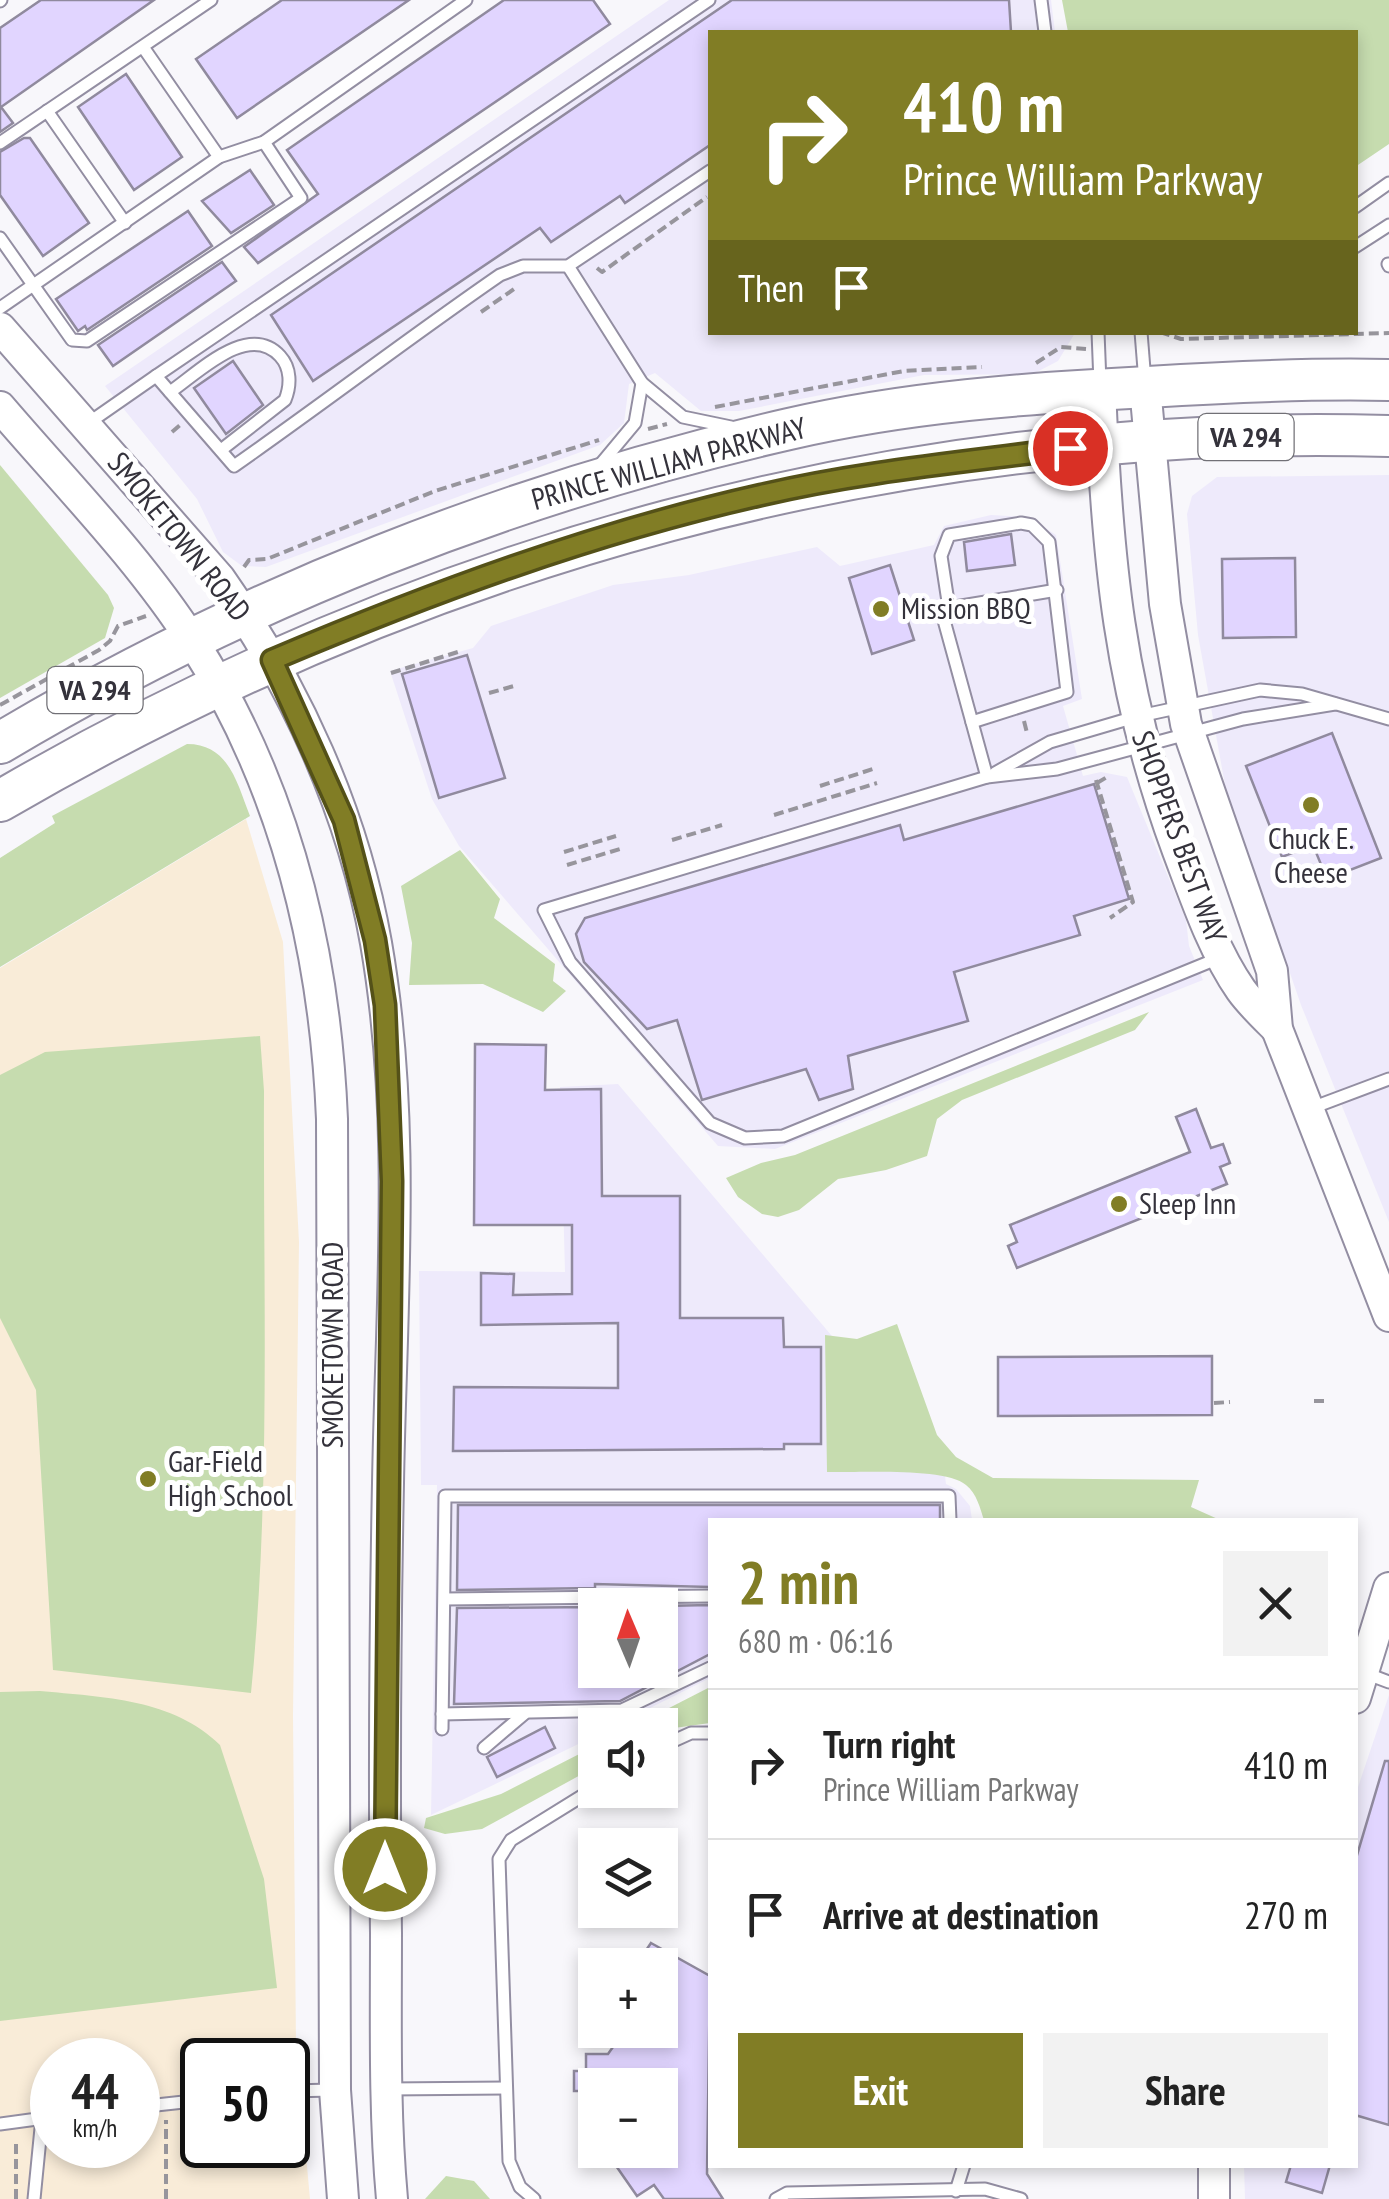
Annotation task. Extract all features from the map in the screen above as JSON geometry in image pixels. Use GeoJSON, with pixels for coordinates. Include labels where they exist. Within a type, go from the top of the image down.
{"type":"FeatureCollection","features":[{"type":"Feature","properties":{"kind":"highway","name":"PRINCE WILLIAM PARKWAY"},"geometry":{"type":"LineString","coordinates":[[0,743],[192,641],[435,535],[576,486],[780,431],[939,402],[1100,389],[1389,380]]}},
{"type":"Feature","properties":{"kind":"highway","name":"PRINCE WILLIAM PARKWAY"},"geometry":{"type":"LineString","coordinates":[[0,801],[218,684],[426,595],[512,565],[726,504],[873,475],[1149,440],[1389,436]]}},
{"type":"Feature","properties":{"kind":"main road","name":"SMOKETOWN ROAD"},"geometry":{"type":"LineString","coordinates":[[0,328],[220,579],[272,660],[344,820],[375,940],[388,1044],[392,1236],[385,1832],[392,2199]]}},
{"type":"Feature","properties":{"kind":"main road","name":"SHOPPERS BEST WAY"},"geometry":{"type":"LineString","coordinates":[[1145,387],[1165,604],[1185,720],[1272,971],[1277,1029],[1389,1316]]}},
{"type":"Feature","properties":{"kind":"main road","name":"SHOPPERS BEST WAY"},"geometry":{"type":"LineString","coordinates":[[1100,389],[1116,619],[1138,731],[1188,877],[1223,956],[1241,990],[1277,1029]]}},
{"type":"Feature","properties":{"kind":"main road","name":"SMOKETOWN ROAD"},"geometry":{"type":"LineString","coordinates":[[0,406],[192,641],[218,684],[270,796],[292,859],[322,983],[329,1048],[335,2090],[343,2199]]}},
{"type":"Feature","properties":{"kind":"main road"},"geometry":{"type":"LineString","coordinates":[[1369,1684],[1389,1588]]}},
{"type":"Feature","properties":{"kind":"main road"},"geometry":{"type":"LineString","coordinates":[[335,2090],[387,2089]]}},
{"type":"Feature","properties":{"kind":"main road"},"geometry":{"type":"LineString","coordinates":[[1214,2168],[1214,2199]]}},
{"type":"Feature","properties":{"kind":"lane"},"geometry":{"type":"LineString","coordinates":[[0,143],[212,0]]}},
{"type":"Feature","properties":{"kind":"lane"},"geometry":{"type":"LineString","coordinates":[[0,308],[219,157],[264,142],[466,0]]}},
{"type":"Feature","properties":{"kind":"lane"},"geometry":{"type":"LineString","coordinates":[[87,424],[709,0]]}},
{"type":"Feature","properties":{"kind":"lane"},"geometry":{"type":"LineString","coordinates":[[1041,0],[1045,30]]}},
{"type":"Feature","properties":{"kind":"lane"},"geometry":{"type":"LineString","coordinates":[[142,47],[219,157]]}},
{"type":"Feature","properties":{"kind":"lane"},"geometry":{"type":"LineString","coordinates":[[47,111],[125,222]]}},
{"type":"Feature","properties":{"kind":"lane"},"geometry":{"type":"LineString","coordinates":[[0,238],[72,340],[87,342],[300,198],[264,142]]}},
{"type":"Feature","properties":{"kind":"lane"},"geometry":{"type":"LineString","coordinates":[[156,376],[234,466],[354,376],[505,272],[522,266],[568,266],[708,171]]}},
{"type":"Feature","properties":{"kind":"lane"},"geometry":{"type":"LineString","coordinates":[[1358,205],[1389,183]]}},
{"type":"Feature","properties":{"kind":"lane"},"geometry":{"type":"LineString","coordinates":[[1358,246],[1389,225]]}},
{"type":"Feature","properties":{"kind":"lane"},"geometry":{"type":"LineString","coordinates":[[568,266],[642,383],[688,419],[780,431]]}},
{"type":"Feature","properties":{"kind":"lane"},"geometry":{"type":"LineString","coordinates":[[1098,335],[1100,389]]}},
{"type":"Feature","properties":{"kind":"lane"},"geometry":{"type":"LineString","coordinates":[[1141,335],[1145,387]]}},
{"type":"Feature","properties":{"kind":"lane"},"geometry":{"type":"LineString","coordinates":[[170,392],[237,346],[258,344],[278,354],[288,373],[285,400],[221,450]]}},
{"type":"Feature","properties":{"kind":"lane"},"geometry":{"type":"LineString","coordinates":[[576,486],[628,434],[637,417],[642,383]]}},
{"type":"Feature","properties":{"kind":"lane"},"geometry":{"type":"LineString","coordinates":[[949,608],[942,549],[944,540],[956,532],[1032,525],[1050,542],[1067,692],[972,722]]}},
{"type":"Feature","properties":{"kind":"lane"},"geometry":{"type":"LineString","coordinates":[[987,778],[942,614],[949,608],[1057,590]]}},
{"type":"Feature","properties":{"kind":"lane"},"geometry":{"type":"LineString","coordinates":[[987,778],[1050,742],[1138,731],[1185,720],[1270,690],[1389,720]]}},
{"type":"Feature","properties":{"kind":"lane"},"geometry":{"type":"LineString","coordinates":[[1223,956],[782,1136],[745,1138],[727,1132],[700,1112],[570,962],[544,910],[987,778],[1057,768],[1138,731],[1185,720],[1335,704]]}},
{"type":"Feature","properties":{"kind":"lane"},"geometry":{"type":"LineString","coordinates":[[1310,1109],[1389,1079]]}},
{"type":"Feature","properties":{"kind":"lane"},"geometry":{"type":"LineString","coordinates":[[442,1729],[446,1496],[949,1496],[950,1518]]}},
{"type":"Feature","properties":{"kind":"lane"},"geometry":{"type":"LineString","coordinates":[[444,1599],[708,1596]]}},
{"type":"Feature","properties":{"kind":"lane"},"geometry":{"type":"LineString","coordinates":[[442,1714],[622,1710],[708,1669]]}},
{"type":"Feature","properties":{"kind":"lane"},"geometry":{"type":"LineString","coordinates":[[484,1748],[524,1714]]}},
{"type":"Feature","properties":{"kind":"lane"},"geometry":{"type":"LineString","coordinates":[[678,1739],[708,1732]]}},
{"type":"Feature","properties":{"kind":"lane"},"geometry":{"type":"LineString","coordinates":[[534,2199],[520,2187],[509,2161],[500,1859],[512,1840],[578,1799]]}},
{"type":"Feature","properties":{"kind":"lane"},"geometry":{"type":"LineString","coordinates":[[387,2089],[506,2088]]}},
{"type":"Feature","properties":{"kind":"lane"},"geometry":{"type":"LineString","coordinates":[[310,2091],[335,2090]]}},
{"type":"Feature","properties":{"kind":"lane"},"geometry":{"type":"LineString","coordinates":[[160,2105],[180,2102]]}},
{"type":"Feature","properties":{"kind":"lane"},"geometry":{"type":"LineString","coordinates":[[0,2124],[30,2120]]}},
{"type":"Feature","properties":{"kind":"lane"},"geometry":{"type":"LineString","coordinates":[[34,2199],[39,2168]]}},
{"type":"Feature","properties":{"kind":"lane"},"geometry":{"type":"LineString","coordinates":[[956,2191],[963,2168]]}},
{"type":"Feature","properties":{"kind":"lane"},"geometry":{"type":"LineString","coordinates":[[776,2199],[787,2193],[985,2189],[1021,2199]]}},
{"type":"Feature","properties":{"kind":"path"},"geometry":{"type":"LineString","coordinates":[[597,268],[602,272],[706,197]]}},
{"type":"Feature","properties":{"kind":"path"},"geometry":{"type":"LineString","coordinates":[[481,312],[520,284]]}},
{"type":"Feature","properties":{"kind":"path"},"geometry":{"type":"LineString","coordinates":[[1358,334],[1389,333]]}},
{"type":"Feature","properties":{"kind":"path"},"geometry":{"type":"LineString","coordinates":[[1165,335],[1174,340],[1328,335]]}},
{"type":"Feature","properties":{"kind":"path"},"geometry":{"type":"LineString","coordinates":[[246,566],[249,560],[266,559],[435,491],[596,440],[688,419]]}},
{"type":"Feature","properties":{"kind":"path"},"geometry":{"type":"LineString","coordinates":[[0,705],[98,650],[113,638],[118,626],[123,626]]}},
{"type":"Feature","properties":{"kind":"path"},"geometry":{"type":"LineString","coordinates":[[391,673],[461,651]]}},
{"type":"Feature","properties":{"kind":"path"},"geometry":{"type":"LineString","coordinates":[[489,693],[514,686]]}},
{"type":"Feature","properties":{"kind":"path"},"geometry":{"type":"LineString","coordinates":[[820,786],[873,769]]}},
{"type":"Feature","properties":{"kind":"path"},"geometry":{"type":"LineString","coordinates":[[1106,777],[1097,782],[1133,902],[1110,918]]}},
{"type":"Feature","properties":{"kind":"path"},"geometry":{"type":"LineString","coordinates":[[774,815],[877,783]]}},
{"type":"Feature","properties":{"kind":"path"},"geometry":{"type":"LineString","coordinates":[[800,807],[803,816]]}},
{"type":"Feature","properties":{"kind":"path"},"geometry":{"type":"LineString","coordinates":[[672,840],[722,824]]}},
{"type":"Feature","properties":{"kind":"path"},"geometry":{"type":"LineString","coordinates":[[564,852],[616,836]]}},
{"type":"Feature","properties":{"kind":"path"},"geometry":{"type":"LineString","coordinates":[[568,864],[620,849]]}},
{"type":"Feature","properties":{"kind":"path"},"geometry":{"type":"LineString","coordinates":[[1314,1401],[1328,1401]]}},
{"type":"Feature","properties":{"kind":"path"},"geometry":{"type":"LineString","coordinates":[[1214,1402],[1230,1402]]}},
{"type":"Feature","properties":{"kind":"path"},"geometry":{"type":"LineString","coordinates":[[166,2104],[166,2199]]}},
{"type":"Feature","properties":{"kind":"path"},"geometry":{"type":"LineString","coordinates":[[16,2122],[16,2199]]}},
{"type":"Feature","properties":{"kind":"shaded area"},"geometry":{"type":"Polygon","coordinates":[[[669,0],[1051,0],[1055,30],[708,30],[708,335],[1074,335],[1058,361],[1033,374],[924,375],[739,411],[701,411],[655,373],[629,384],[624,423],[600,445],[266,567],[242,566],[223,552],[197,499],[105,386],[669,0]]]}},
{"type":"Feature","properties":{"kind":"shaded area"},"geometry":{"type":"Polygon","coordinates":[[[1389,475],[1389,1222],[1301,1005],[1225,785],[1198,635],[1187,514],[1192,496],[1217,477],[1389,475]]]}},
{"type":"Feature","properties":{"kind":"shaded area"},"geometry":{"type":"Polygon","coordinates":[[[991,515],[1028,517],[1056,535],[1082,699],[1063,706],[1083,776],[1101,772],[1127,777],[1186,920],[1189,946],[1203,980],[775,1149],[718,1146],[459,846],[432,799],[390,671],[473,648],[491,626],[613,585],[689,575],[817,547],[840,566],[934,545],[944,526],[991,515]]]}},
{"type":"Feature","properties":{"kind":"shaded area","name":"Gar-Field High School"},"geometry":{"type":"Polygon","coordinates":[[[246,819],[283,942],[299,1242],[293,1715],[296,2038],[180,2038],[180,2168],[307,2168],[310,2199],[0,2199],[0,968],[246,819]]]}},
{"type":"Feature","properties":{"kind":"shaded area"},"geometry":{"type":"Polygon","coordinates":[[[618,1084],[944,1468],[946,1484],[956,1489],[970,1506],[972,1518],[708,1518],[708,1679],[650,1708],[578,1708],[578,1744],[431,1815],[437,1485],[421,1485],[419,1271],[565,1272],[560,1087],[618,1084]]]}},
{"type":"Feature","properties":{"kind":"shaded area"},"geometry":{"type":"Polygon","coordinates":[[[1389,1695],[1389,2199],[1245,2199],[1244,2168],[1358,2168],[1358,1787],[1389,1695]]]}},
{"type":"Feature","properties":{"kind":"green space"},"geometry":{"type":"Polygon","coordinates":[[[1062,0],[1389,0],[1389,144],[1358,165],[1358,30],[1068,30],[1062,0]]]}},
{"type":"Feature","properties":{"kind":"green space"},"geometry":{"type":"Polygon","coordinates":[[[0,465],[108,595],[114,608],[105,638],[0,698],[0,465]]]}},
{"type":"Feature","properties":{"kind":"green space"},"geometry":{"type":"Polygon","coordinates":[[[187,744],[201,746],[222,758],[250,816],[0,967],[0,858],[55,823],[52,816],[187,744]]]}},
{"type":"Feature","properties":{"kind":"green space"},"geometry":{"type":"Polygon","coordinates":[[[460,850],[500,899],[494,918],[555,964],[553,981],[566,991],[543,1012],[483,984],[409,985],[412,943],[401,886],[460,850]]]}},
{"type":"Feature","properties":{"kind":"green space"},"geometry":{"type":"Polygon","coordinates":[[[1149,1012],[1135,1030],[962,1100],[937,1119],[927,1156],[886,1170],[838,1179],[799,1210],[778,1217],[762,1214],[738,1197],[726,1178],[761,1163],[795,1155],[1149,1012]]]}},
{"type":"Feature","properties":{"kind":"green space"},"geometry":{"type":"Polygon","coordinates":[[[260,1036],[264,1091],[264,1468],[251,1693],[53,1670],[36,1390],[0,1318],[0,1075],[45,1052],[260,1036]]]}},
{"type":"Feature","properties":{"kind":"green space"},"geometry":{"type":"Polygon","coordinates":[[[897,1324],[937,1435],[956,1457],[993,1478],[1199,1480],[1191,1507],[1216,1518],[983,1518],[973,1493],[955,1479],[921,1473],[827,1472],[825,1335],[857,1339],[897,1324]]]}},
{"type":"Feature","properties":{"kind":"green space"},"geometry":{"type":"Polygon","coordinates":[[[708,1688],[708,1723],[678,1727],[678,1708],[669,1708],[708,1688]]]}},
{"type":"Feature","properties":{"kind":"green space"},"geometry":{"type":"Polygon","coordinates":[[[40,1691],[113,1699],[159,1709],[202,1730],[220,1745],[264,1879],[277,1988],[0,2021],[0,1692],[40,1691]]]}},
{"type":"Feature","properties":{"kind":"green space"},"geometry":{"type":"Polygon","coordinates":[[[578,1755],[578,1776],[482,1829],[445,1834],[424,1828],[426,1818],[501,1794],[578,1755]]]}},
{"type":"Feature","properties":{"kind":"green space"},"geometry":{"type":"Polygon","coordinates":[[[446,2176],[474,2181],[490,2199],[425,2199],[446,2176]]]}},
{"type":"Feature","properties":{"kind":"building"},"geometry":{"type":"Polygon","coordinates":[[[41,0],[154,0],[1,107],[13,123],[0,132],[0,28],[41,0]]]}},
{"type":"Feature","properties":{"kind":"building"},"geometry":{"type":"Polygon","coordinates":[[[282,0],[409,0],[237,118],[196,59],[282,0]]]}},
{"type":"Feature","properties":{"kind":"building"},"geometry":{"type":"Polygon","coordinates":[[[504,0],[593,0],[610,24],[258,263],[244,247],[318,194],[287,150],[504,0]]]}},
{"type":"Feature","properties":{"kind":"building"},"geometry":{"type":"Polygon","coordinates":[[[732,0],[1009,0],[1011,30],[708,30],[708,146],[625,203],[620,196],[551,242],[540,228],[313,381],[271,315],[732,0]]]}},
{"type":"Feature","properties":{"kind":"building"},"geometry":{"type":"Polygon","coordinates":[[[126,74],[182,157],[134,190],[78,107],[126,74]]]}},
{"type":"Feature","properties":{"kind":"building"},"geometry":{"type":"Polygon","coordinates":[[[30,138],[89,223],[43,256],[0,195],[0,152],[30,138]]]}},
{"type":"Feature","properties":{"kind":"building"},"geometry":{"type":"Polygon","coordinates":[[[250,170],[274,205],[231,233],[202,201],[250,170]]]}},
{"type":"Feature","properties":{"kind":"building"},"geometry":{"type":"Polygon","coordinates":[[[188,211],[212,246],[87,330],[85,326],[78,331],[56,299],[188,211]]]}},
{"type":"Feature","properties":{"kind":"building"},"geometry":{"type":"Polygon","coordinates":[[[222,262],[236,281],[113,366],[98,345],[222,262]]]}},
{"type":"Feature","properties":{"kind":"building"},"geometry":{"type":"Polygon","coordinates":[[[233,361],[263,405],[226,434],[194,388],[233,361]]]}},
{"type":"Feature","properties":{"kind":"building"},"geometry":{"type":"Polygon","coordinates":[[[1011,534],[1015,565],[967,571],[964,542],[1011,534]]]}},
{"type":"Feature","properties":{"kind":"building"},"geometry":{"type":"Polygon","coordinates":[[[1295,558],[1296,637],[1223,638],[1222,559],[1295,558]]]}},
{"type":"Feature","properties":{"kind":"building","name":"Mission BBQ"},"geometry":{"type":"Polygon","coordinates":[[[890,565],[914,640],[872,654],[849,578],[890,565]]]}},
{"type":"Feature","properties":{"kind":"building"},"geometry":{"type":"Polygon","coordinates":[[[467,655],[505,778],[439,798],[402,674],[467,655]]]}},
{"type":"Feature","properties":{"kind":"building","name":"Chuck E. Cheese"},"geometry":{"type":"Polygon","coordinates":[[[1332,733],[1381,858],[1327,879],[1313,845],[1282,857],[1246,766],[1332,733]]]}},
{"type":"Feature","properties":{"kind":"building"},"geometry":{"type":"Polygon","coordinates":[[[1094,784],[1129,899],[1074,916],[1080,935],[954,972],[968,1021],[848,1056],[853,1089],[819,1100],[806,1069],[702,1100],[677,1020],[647,1029],[584,962],[576,934],[585,918],[900,825],[904,840],[1094,784]]]}},
{"type":"Feature","properties":{"kind":"building"},"geometry":{"type":"Polygon","coordinates":[[[475,1044],[546,1045],[545,1090],[601,1089],[602,1196],[680,1196],[680,1318],[783,1318],[784,1347],[821,1347],[821,1444],[784,1444],[784,1449],[453,1451],[454,1387],[618,1388],[618,1323],[481,1325],[481,1273],[514,1274],[513,1295],[572,1294],[572,1225],[474,1225],[475,1044]]]}},
{"type":"Feature","properties":{"kind":"building","name":"Sleep Inn"},"geometry":{"type":"Polygon","coordinates":[[[1196,1109],[1211,1148],[1223,1144],[1230,1163],[1220,1167],[1227,1184],[1017,1268],[1008,1246],[1017,1242],[1010,1225],[1190,1152],[1176,1117],[1196,1109]]]}},
{"type":"Feature","properties":{"kind":"building"},"geometry":{"type":"Polygon","coordinates":[[[1212,1356],[1212,1415],[998,1416],[998,1357],[1212,1356]]]}},
{"type":"Feature","properties":{"kind":"building"},"geometry":{"type":"Polygon","coordinates":[[[458,1505],[940,1505],[940,1518],[708,1518],[708,1587],[595,1584],[595,1588],[457,1590],[458,1505]]]}},
{"type":"Feature","properties":{"kind":"building"},"geometry":{"type":"Polygon","coordinates":[[[708,1605],[708,1655],[678,1671],[678,1606],[708,1605]]]}},
{"type":"Feature","properties":{"kind":"building"},"geometry":{"type":"Polygon","coordinates":[[[578,1607],[578,1688],[645,1688],[620,1701],[454,1704],[457,1608],[578,1607]]]}},
{"type":"Feature","properties":{"kind":"building"},"geometry":{"type":"Polygon","coordinates":[[[545,1727],[555,1748],[497,1777],[487,1757],[545,1727]]]}},
{"type":"Feature","properties":{"kind":"building"},"geometry":{"type":"Polygon","coordinates":[[[1385,1761],[1389,1761],[1389,2125],[1358,2116],[1358,1852],[1385,1761]]]}},
{"type":"Feature","properties":{"kind":"building"},"geometry":{"type":"Polygon","coordinates":[[[678,1958],[708,1975],[707,2174],[723,2199],[664,2199],[654,2185],[637,2196],[618,2168],[678,2168],[678,2068],[586,2068],[586,2054],[608,2054],[612,2048],[678,2048],[678,1958]]]}},
{"type":"Feature","properties":{"kind":"building"},"geometry":{"type":"Polygon","coordinates":[[[574,2071],[578,2071],[578,2091],[574,2091],[574,2071]]]}},
{"type":"Feature","properties":{"kind":"building"},"geometry":{"type":"Polygon","coordinates":[[[1290,2168],[1329,2168],[1322,2193],[1286,2182],[1290,2168]]]}},
{"type":"Feature","properties":{"kind":"place","name":"Mission BBQ"},"geometry":{"type":"Point","coordinates":[881,609]}},
{"type":"Feature","properties":{"kind":"place","name":"Chuck E. Cheese"},"geometry":{"type":"Point","coordinates":[1311,805]}},
{"type":"Feature","properties":{"kind":"place","name":"Sleep Inn"},"geometry":{"type":"Point","coordinates":[1119,1204]}},
{"type":"Feature","properties":{"kind":"place","name":"Gar-Field High School"},"geometry":{"type":"Point","coordinates":[148,1479]}},
{"type":"Feature","properties":{"kind":"route"},"geometry":{"type":"LineString","coordinates":[[385,1869],[392,1292],[385,1005],[375,940],[344,820],[328,776],[272,660],[426,595],[633,528],[763,494],[1070,448]]}}]}
